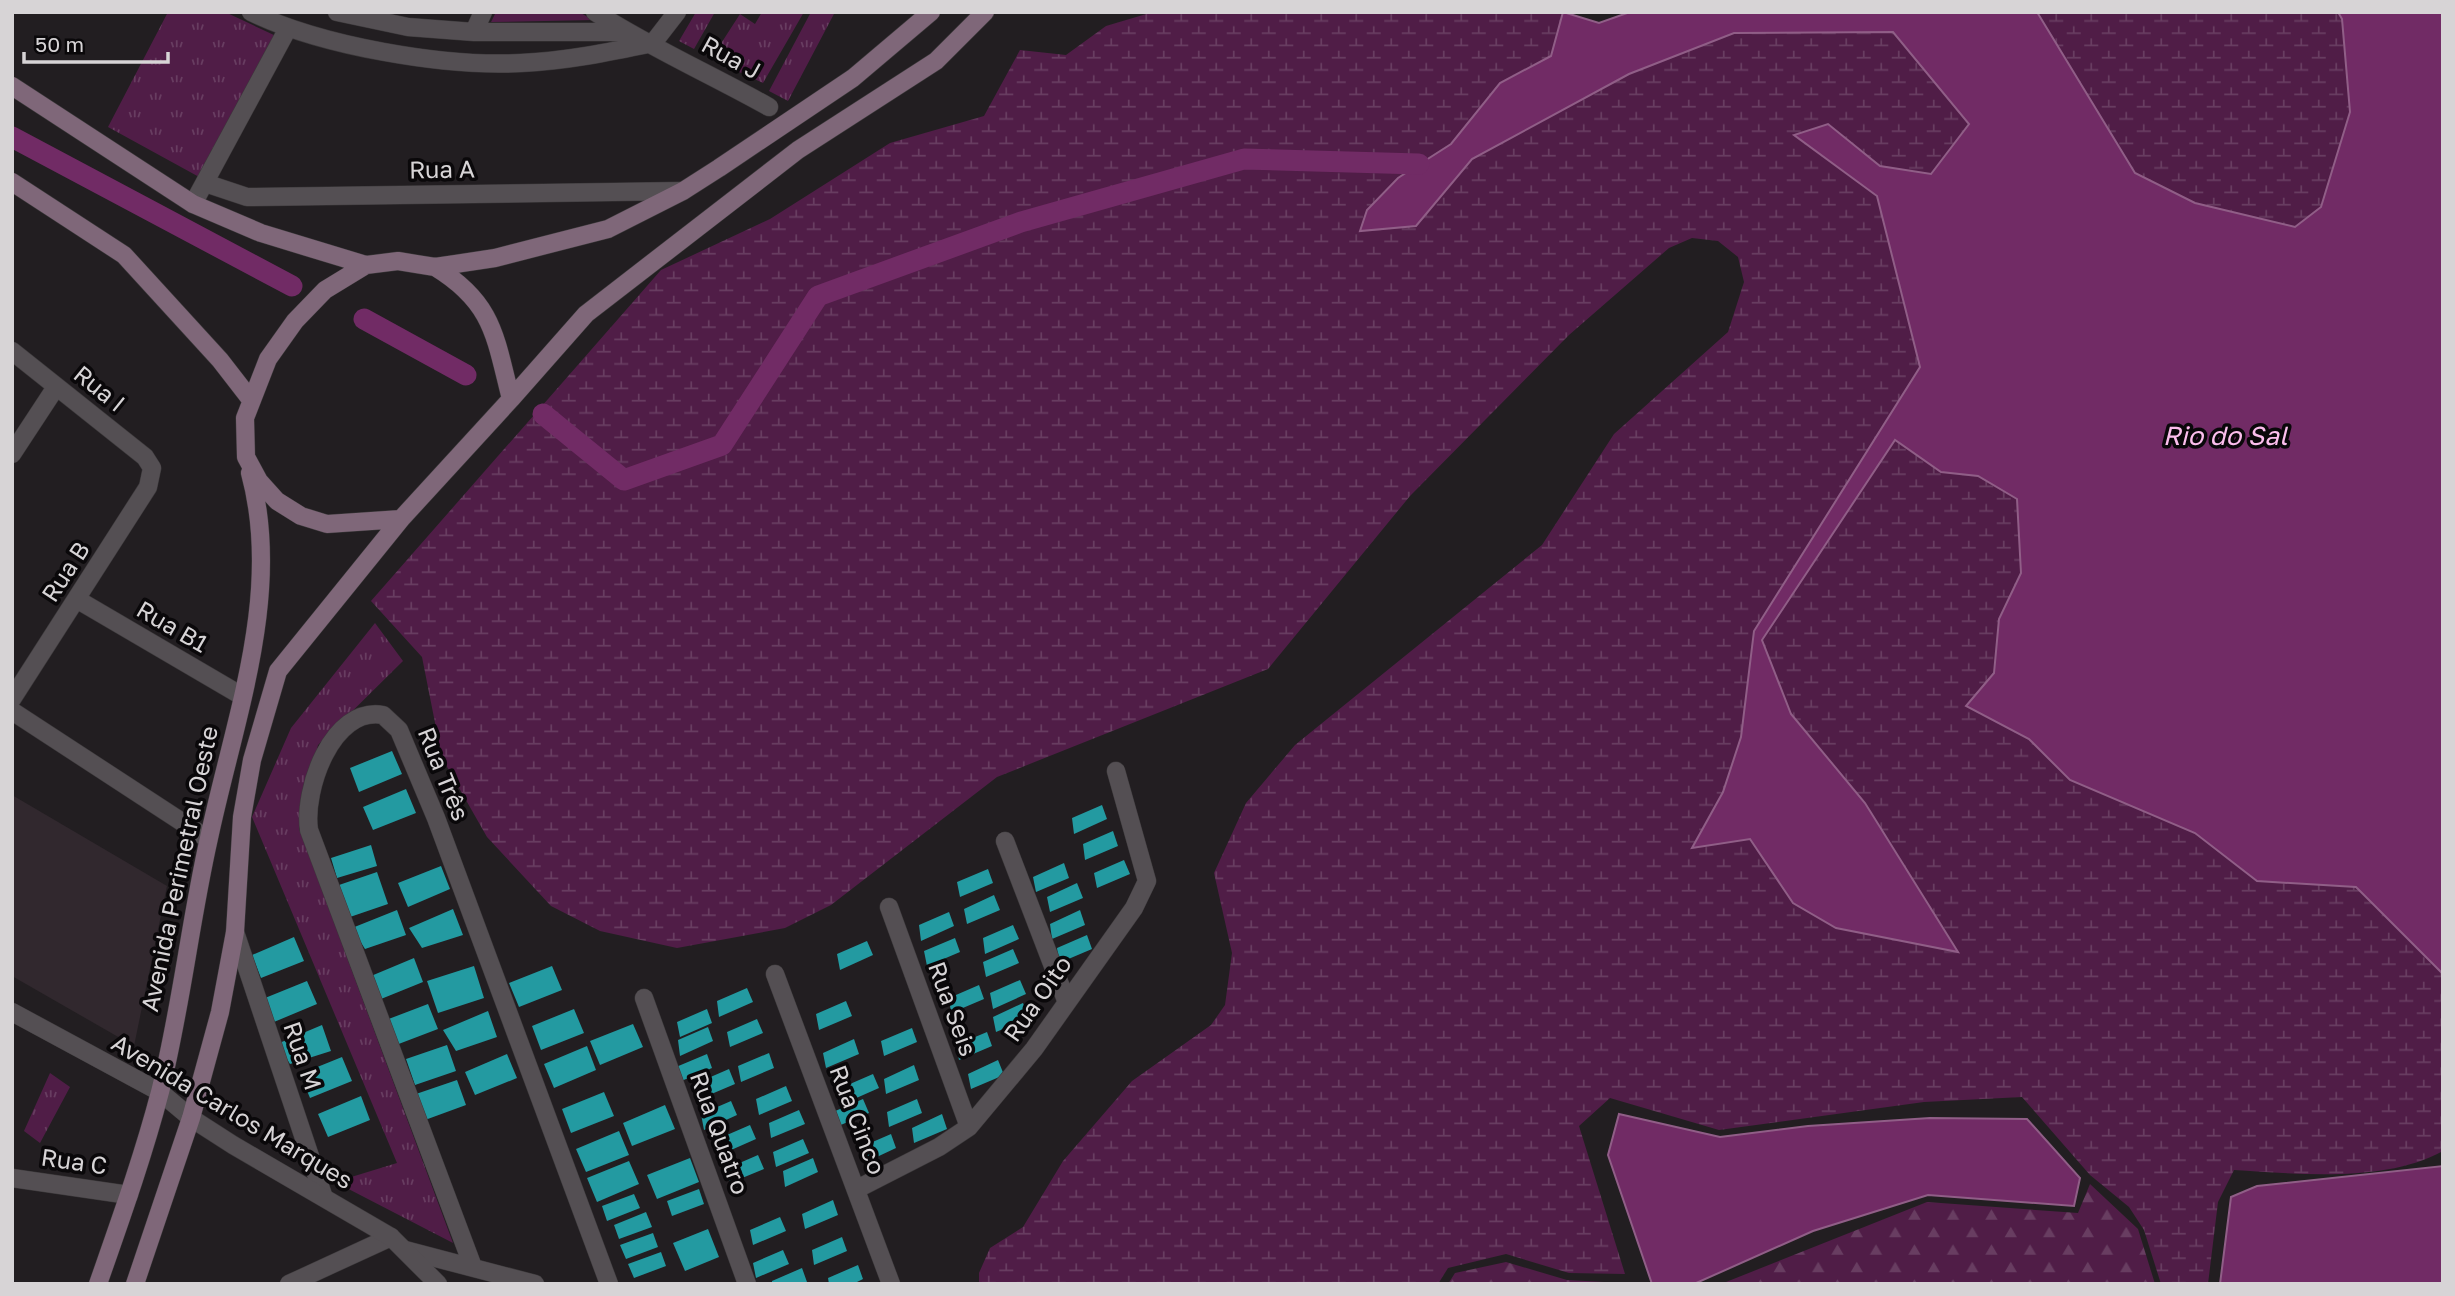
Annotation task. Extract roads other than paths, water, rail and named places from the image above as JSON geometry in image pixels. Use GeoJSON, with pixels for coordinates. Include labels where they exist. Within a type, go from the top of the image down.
{"type":"FeatureCollection","features":[{"type":"Feature","properties":{"kind":"main road"},"geometry":{"type":"LineString","coordinates":[[12,86],[193,204],[261,233],[366,265],[398,261],[435,267],[495,258],[608,229],[683,191],[853,78],[932,12]]}},
{"type":"Feature","properties":{"kind":"main road","name":"Avenida Perimetral Oeste"},"geometry":{"type":"LineString","coordinates":[[135,1284],[191,1118],[220,1012],[235,932],[242,817],[252,760],[278,671],[401,519],[586,314],[798,150],[936,61],[985,12]]}},
{"type":"Feature","properties":{"kind":"main road"},"geometry":{"type":"LineString","coordinates":[[12,182],[124,255],[220,360],[251,400]]}},
{"type":"Feature","properties":{"kind":"main road","name":"Avenida Perimetral Oeste"},"geometry":{"type":"LineString","coordinates":[[98,1284],[129,1195],[160,1092],[208,839],[257,629],[261,548],[258,502],[246,457],[245,418],[268,359],[295,321],[324,290],[366,265]]}},
{"type":"Feature","properties":{"kind":"main road"},"geometry":{"type":"LineString","coordinates":[[435,267],[462,284],[483,308],[495,337],[510,399]]}},
{"type":"Feature","properties":{"kind":"main road"},"geometry":{"type":"LineString","coordinates":[[246,457],[268,491],[301,516],[327,524],[401,519]]}},
{"type":"Feature","properties":{"kind":"street"},"geometry":{"type":"LineString","coordinates":[[251,12],[287,30],[386,51],[490,64],[547,61],[653,43],[677,12]]}},
{"type":"Feature","properties":{"kind":"street"},"geometry":{"type":"LineString","coordinates":[[337,12],[408,27],[474,32],[625,32]]}},
{"type":"Feature","properties":{"kind":"street"},"geometry":{"type":"LineString","coordinates":[[474,32],[483,12]]}},
{"type":"Feature","properties":{"kind":"street","name":"Rua J"},"geometry":{"type":"LineString","coordinates":[[595,12],[625,32],[653,43],[769,107]]}},
{"type":"Feature","properties":{"kind":"street"},"geometry":{"type":"LineString","coordinates":[[193,204],[287,30]]}},
{"type":"Feature","properties":{"kind":"street","name":"Rua A"},"geometry":{"type":"LineString","coordinates":[[205,184],[247,197],[683,191]]}},
{"type":"Feature","properties":{"kind":"street","name":"Rua I"},"geometry":{"type":"LineString","coordinates":[[12,351],[145,457],[152,468]]}},
{"type":"Feature","properties":{"kind":"street"},"geometry":{"type":"LineString","coordinates":[[12,454],[56,387]]}},
{"type":"Feature","properties":{"kind":"street","name":"Rua B"},"geometry":{"type":"LineString","coordinates":[[12,699],[148,487],[152,468]]}},
{"type":"Feature","properties":{"kind":"street","name":"Rua B1"},"geometry":{"type":"LineString","coordinates":[[78,600],[242,696]]}},
{"type":"Feature","properties":{"kind":"street"},"geometry":{"type":"LineString","coordinates":[[12,711],[96,763],[208,839]]}},
{"type":"Feature","properties":{"kind":"street","name":"Rua Três"},"geometry":{"type":"LineString","coordinates":[[473,1267],[309,830],[309,796],[317,772],[329,747],[345,726],[360,716],[383,715],[400,730],[441,831],[608,1284]]}},
{"type":"Feature","properties":{"kind":"street","name":"Rua Oito"},"geometry":{"type":"LineString","coordinates":[[857,1189],[939,1147],[969,1127],[1034,1049],[1066,1000],[1134,908],[1147,881],[1116,771]]}},
{"type":"Feature","properties":{"kind":"street"},"geometry":{"type":"LineString","coordinates":[[1004,841],[1066,1000]]}},
{"type":"Feature","properties":{"kind":"street","name":"Rua Seis"},"geometry":{"type":"LineString","coordinates":[[889,908],[969,1127]]}},
{"type":"Feature","properties":{"kind":"street","name":"Rua M"},"geometry":{"type":"LineString","coordinates":[[235,932],[323,1195]]}},
{"type":"Feature","properties":{"kind":"street","name":"Rua Cinco"},"geometry":{"type":"LineString","coordinates":[[775,974],[891,1284]]}},
{"type":"Feature","properties":{"kind":"street","name":"Rua Quatro"},"geometry":{"type":"LineString","coordinates":[[645,998],[747,1284]]}},
{"type":"Feature","properties":{"kind":"street","name":"Avenida Carlos Marques"},"geometry":{"type":"LineString","coordinates":[[12,1012],[160,1092],[191,1118],[391,1237],[438,1284]]}},
{"type":"Feature","properties":{"kind":"street","name":"Rua C"},"geometry":{"type":"LineString","coordinates":[[12,1178],[129,1195]]}},
{"type":"Feature","properties":{"kind":"street"},"geometry":{"type":"LineString","coordinates":[[289,1284],[391,1237]]}},
{"type":"Feature","properties":{"kind":"street"},"geometry":{"type":"LineString","coordinates":[[405,1250],[535,1284]]}},
{"type":"Feature","properties":{"kind":"street"},"geometry":{"type":"LineString","coordinates":[[419,1265],[422,1284]]}},
{"type":"Feature","properties":{"kind":"water","name":"Rio do Sal"},"geometry":{"type":"Polygon","coordinates":[[[1563,12],[1599,23],[1630,12],[2037,12],[2135,173],[2195,203],[2295,227],[2321,207],[2350,112],[2342,19],[2338,12],[2443,12],[2443,974],[2356,887],[2257,881],[2195,833],[2070,780],[2029,739],[1966,706],[1994,673],[1999,619],[2021,573],[2017,499],[1978,476],[1941,472],[1895,440],[1762,640],[1791,714],[1865,803],[1958,952],[1836,928],[1793,903],[1750,839],[1692,848],[1723,792],[1741,737],[1754,631],[1920,367],[1877,196],[1794,135],[1828,124],[1880,166],[1931,174],[1969,124],[1893,32],[1734,33],[1629,74],[1472,159],[1416,226],[1360,231],[1367,210],[1398,178],[1451,144],[1500,83],[1551,56],[1563,12]]]}},
{"type":"Feature","properties":{"kind":"water"},"geometry":{"type":"Polygon","coordinates":[[[1619,1114],[1720,1137],[1808,1126],[1930,1118],[2027,1119],[2080,1178],[2074,1206],[1928,1195],[1813,1231],[1694,1284],[1652,1284],[1608,1155],[1619,1114]]]}},
{"type":"Feature","properties":{"kind":"water"},"geometry":{"type":"Polygon","coordinates":[[[2443,1166],[2443,1284],[2220,1284],[2231,1197],[2257,1186],[2443,1166]]]}},
{"type":"Feature","properties":{"kind":"waterway"},"geometry":{"type":"LineString","coordinates":[[12,137],[292,286]]}},
{"type":"Feature","properties":{"kind":"waterway"},"geometry":{"type":"LineString","coordinates":[[543,414],[624,480],[722,445],[818,296],[1021,222],[1244,159],[1419,164]]}},
{"type":"Feature","properties":{"kind":"waterway"},"geometry":{"type":"LineString","coordinates":[[364,319],[466,375]]}}]}
